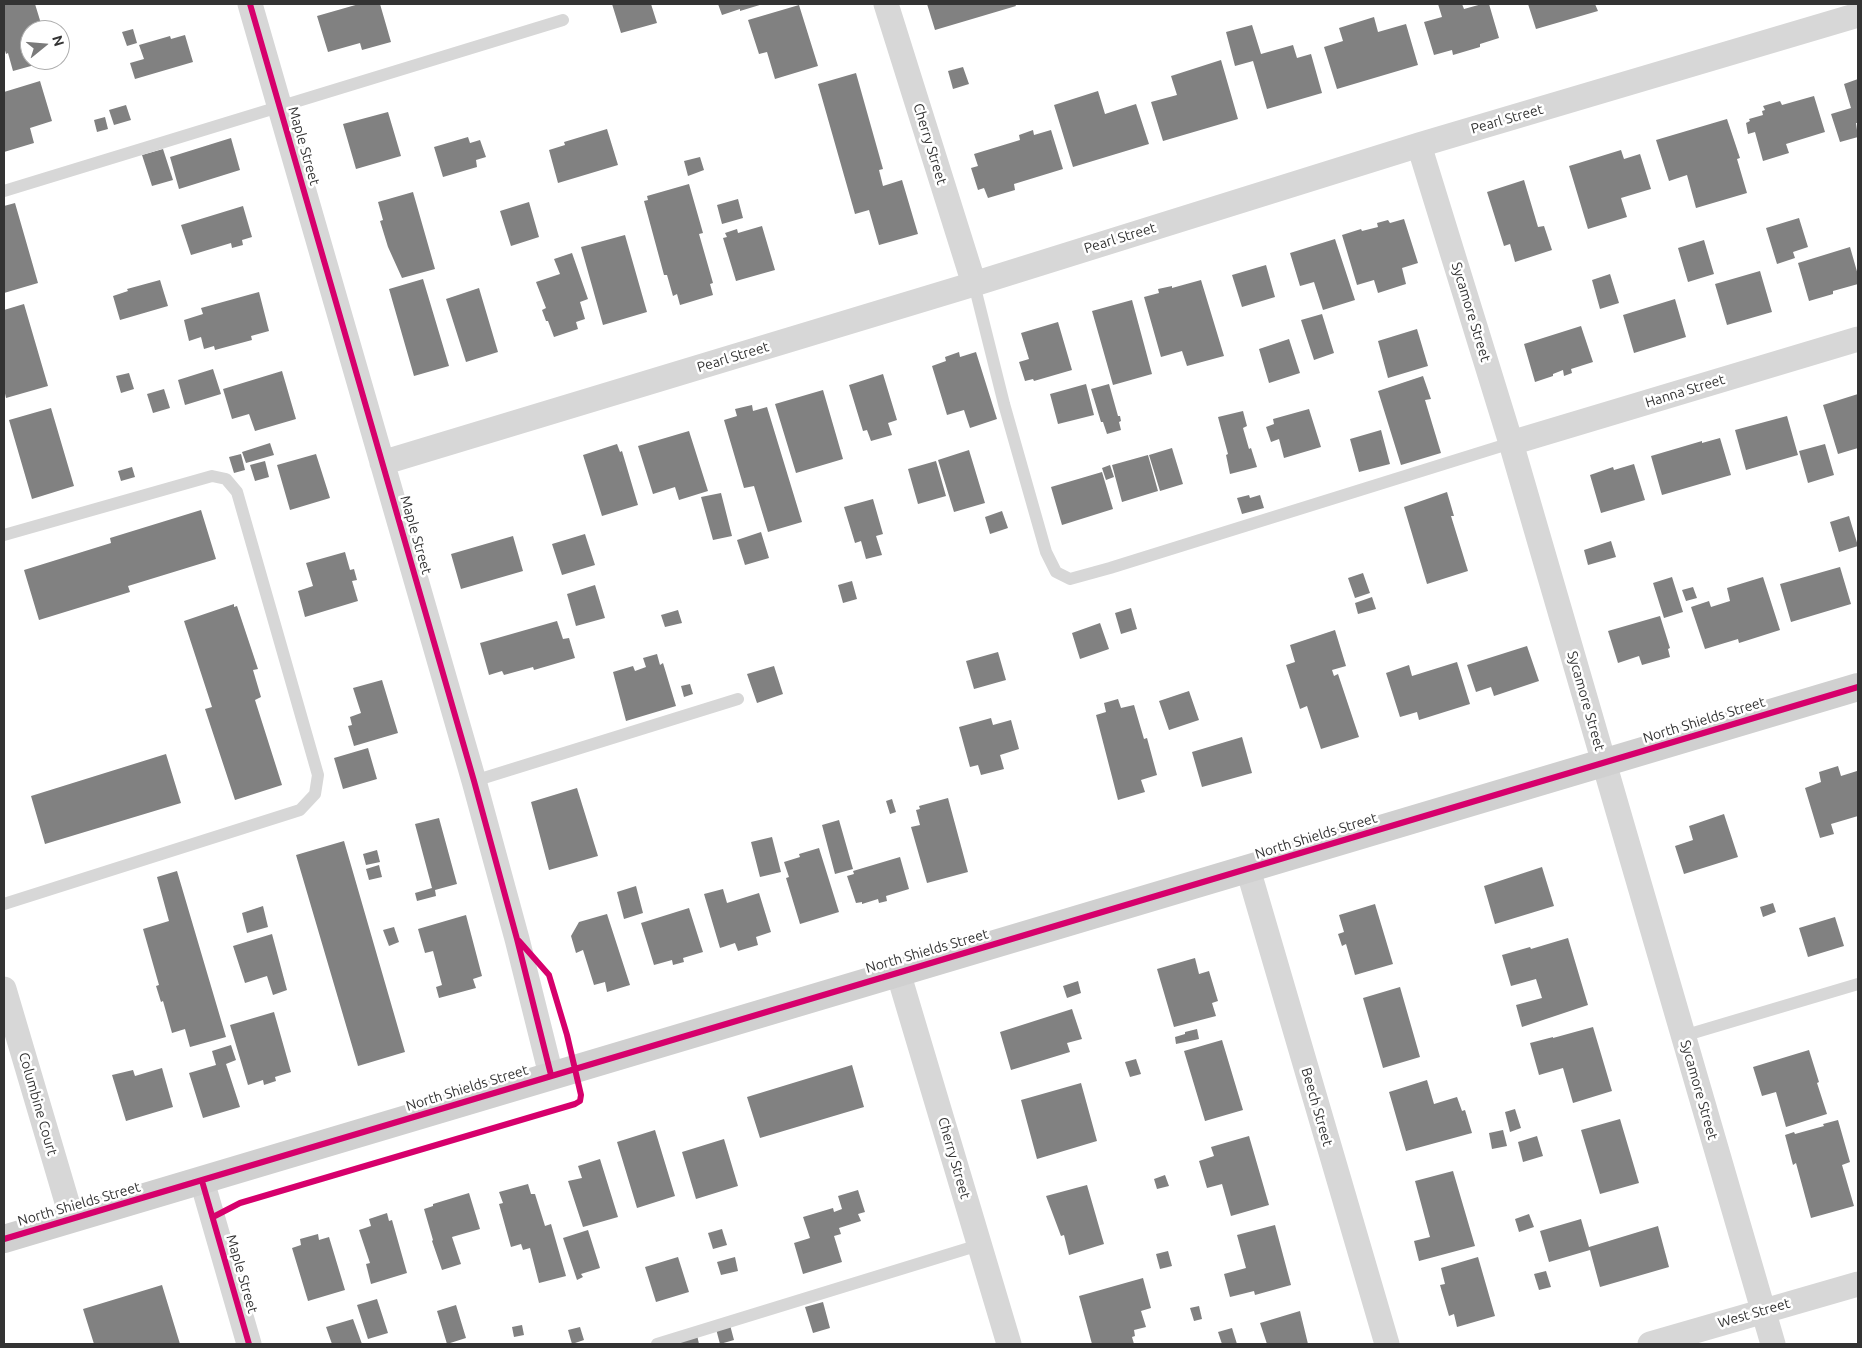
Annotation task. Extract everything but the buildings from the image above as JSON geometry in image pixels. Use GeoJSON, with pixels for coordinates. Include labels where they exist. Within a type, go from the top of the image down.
{"type":"FeatureCollection","features":[{"type":"Feature","properties":{"kind":"main road","name":"North Shields Street"},"geometry":{"type":"LineString","coordinates":[[4,1239],[1858,687]]}},
{"type":"Feature","properties":{"kind":"street","name":"Maple Street"},"geometry":{"type":"LineString","coordinates":[[250,4],[474,781],[520,948],[551,1075]]}},
{"type":"Feature","properties":{"kind":"street","name":"Cherry Street"},"geometry":{"type":"LineString","coordinates":[[886,4],[974,284]]}},
{"type":"Feature","properties":{"kind":"street","name":"Pearl Street"},"geometry":{"type":"LineString","coordinates":[[382,463],[974,284],[1420,145],[1858,15]]}},
{"type":"Feature","properties":{"kind":"street","name":"Sycamore Street"},"geometry":{"type":"LineString","coordinates":[[1420,145],[1511,442],[1773,1344]]}},
{"type":"Feature","properties":{"kind":"street","name":"Hanna Street"},"geometry":{"type":"LineString","coordinates":[[1511,442],[1858,339]]}},
{"type":"Feature","properties":{"kind":"street","name":"Beech Street"},"geometry":{"type":"LineString","coordinates":[[1248,869],[1387,1344]]}},
{"type":"Feature","properties":{"kind":"street","name":"Cherry Street"},"geometry":{"type":"LineString","coordinates":[[898,972],[1009,1344]]}},
{"type":"Feature","properties":{"kind":"street","name":"Columbine Court"},"geometry":{"type":"LineString","coordinates":[[4,989],[72,1219]]}},
{"type":"Feature","properties":{"kind":"street","name":"Maple Street"},"geometry":{"type":"LineString","coordinates":[[202,1181],[249,1344]]}},
{"type":"Feature","properties":{"kind":"street","name":"West Street"},"geometry":{"type":"LineString","coordinates":[[1650,1344],[1858,1284]]}},
{"type":"Feature","properties":{"kind":"lane"},"geometry":{"type":"LineString","coordinates":[[4,191],[563,20]]}},
{"type":"Feature","properties":{"kind":"lane"},"geometry":{"type":"LineString","coordinates":[[974,284],[1004,404],[1046,552],[1056,572],[1070,579],[1101,571],[1511,442]]}},
{"type":"Feature","properties":{"kind":"lane"},"geometry":{"type":"LineString","coordinates":[[4,535],[212,476],[226,479],[237,492],[318,775],[315,794],[300,810],[4,904]]}},
{"type":"Feature","properties":{"kind":"lane"},"geometry":{"type":"LineString","coordinates":[[474,781],[738,699]]}},
{"type":"Feature","properties":{"kind":"lane"},"geometry":{"type":"LineString","coordinates":[[1683,1036],[1858,984]]}},
{"type":"Feature","properties":{"kind":"lane"},"geometry":{"type":"LineString","coordinates":[[657,1344],[979,1245]]}},
{"type":"Feature","properties":{"kind":"cycle path"},"geometry":{"type":"LineString","coordinates":[[250,4],[474,781],[517,939],[551,1075]]}},
{"type":"Feature","properties":{"kind":"cycle path"},"geometry":{"type":"LineString","coordinates":[[4,1239],[1858,687]]}},
{"type":"Feature","properties":{"kind":"cycle path"},"geometry":{"type":"LineString","coordinates":[[213,1217],[240,1203],[580,1101],[581,1095],[567,1035],[549,975],[519,941]]}},
{"type":"Feature","properties":{"kind":"cycle path"},"geometry":{"type":"LineString","coordinates":[[202,1181],[249,1344]]}}]}
